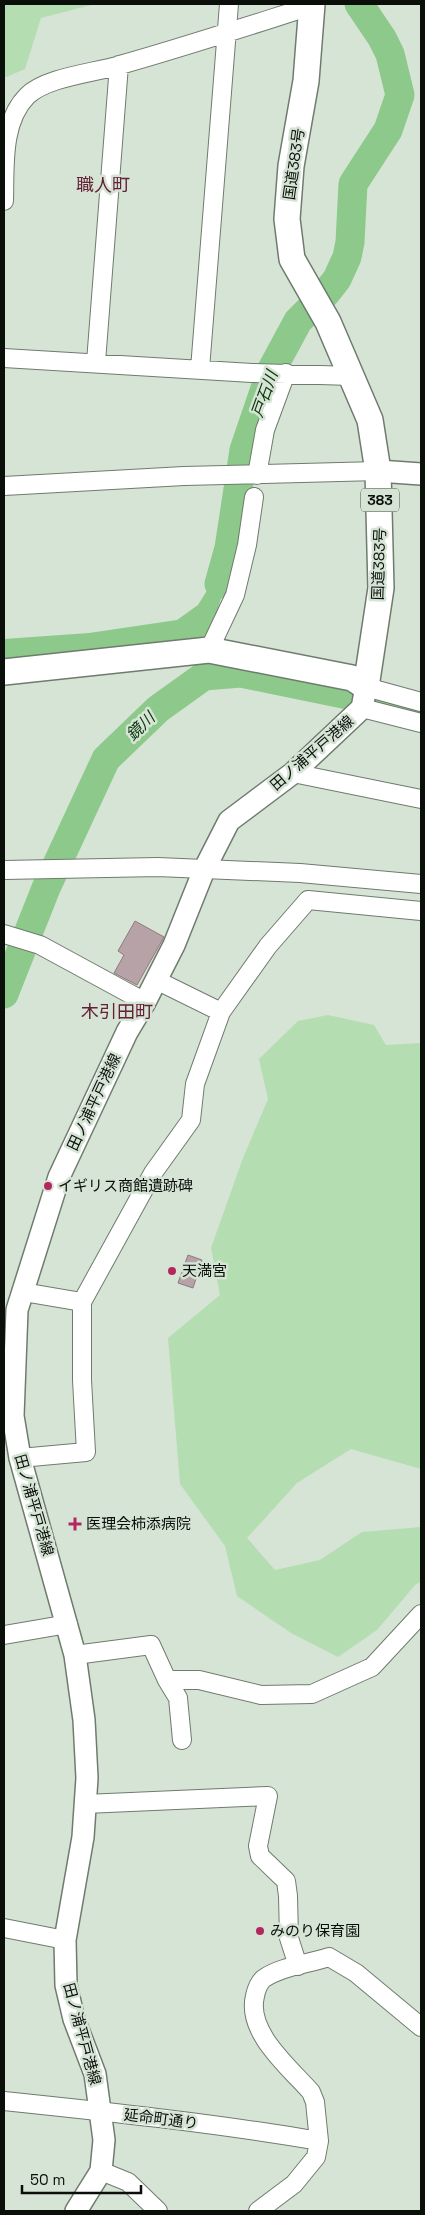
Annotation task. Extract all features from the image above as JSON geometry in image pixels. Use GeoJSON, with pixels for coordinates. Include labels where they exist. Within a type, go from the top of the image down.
{"type":"FeatureCollection","features":[{"type":"Feature","properties":{"kind":"highway","name":"国道383号"},"geometry":{"type":"LineString","coordinates":[[312,5],[306,81],[292,166],[287,219],[292,260],[328,322],[370,420],[378,471],[381,588],[364,697]]}},
{"type":"Feature","properties":{"kind":"highway"},"geometry":{"type":"LineString","coordinates":[[4,672],[209,650],[352,678],[364,697]]}},
{"type":"Feature","properties":{"kind":"main road"},"geometry":{"type":"LineString","coordinates":[[378,471],[421,474]]}},
{"type":"Feature","properties":{"kind":"main road","name":"田ノ浦平戸港線"},"geometry":{"type":"LineString","coordinates":[[76,2211],[101,2170],[104,2140],[95,2074],[74,2019],[66,1985],[65,1940],[83,1837],[87,1778],[84,1720],[76,1655],[20,1458],[13,1416],[15,1303],[59,1177],[127,1032],[145,1002],[174,945],[204,870],[229,820],[293,774],[364,697]]}},
{"type":"Feature","properties":{"kind":"street"},"geometry":{"type":"LineString","coordinates":[[200,369],[228,4]]}},
{"type":"Feature","properties":{"kind":"street"},"geometry":{"type":"LineString","coordinates":[[4,201],[7,142],[13,118],[27,96],[45,86],[226,33],[312,5]]}},
{"type":"Feature","properties":{"kind":"street"},"geometry":{"type":"LineString","coordinates":[[96,362],[119,65]]}},
{"type":"Feature","properties":{"kind":"street"},"geometry":{"type":"LineString","coordinates":[[4,358],[96,362],[252,373],[352,376]]}},
{"type":"Feature","properties":{"kind":"street"},"geometry":{"type":"LineString","coordinates":[[257,475],[265,430],[286,373]]}},
{"type":"Feature","properties":{"kind":"street"},"geometry":{"type":"LineString","coordinates":[[4,486],[378,471]]}},
{"type":"Feature","properties":{"kind":"street"},"geometry":{"type":"LineString","coordinates":[[209,650],[235,595],[247,545],[254,497]]}},
{"type":"Feature","properties":{"kind":"street"},"geometry":{"type":"LineString","coordinates":[[364,697],[421,702]]}},
{"type":"Feature","properties":{"kind":"street"},"geometry":{"type":"LineString","coordinates":[[364,697],[421,723]]}},
{"type":"Feature","properties":{"kind":"street"},"geometry":{"type":"LineString","coordinates":[[293,774],[421,799]]}},
{"type":"Feature","properties":{"kind":"street"},"geometry":{"type":"LineString","coordinates":[[4,870],[158,867],[300,873],[421,884]]}},
{"type":"Feature","properties":{"kind":"street"},"geometry":{"type":"LineString","coordinates":[[20,1458],[86,1452],[82,1380],[82,1302],[153,1173],[191,1120],[195,1084],[221,1012],[268,946],[308,900],[421,911]]}},
{"type":"Feature","properties":{"kind":"street"},"geometry":{"type":"LineString","coordinates":[[6,935],[40,946],[145,1002]]}},
{"type":"Feature","properties":{"kind":"street"},"geometry":{"type":"LineString","coordinates":[[156,980],[221,1012]]}},
{"type":"Feature","properties":{"kind":"street"},"geometry":{"type":"LineString","coordinates":[[15,1303],[82,1302]]}},
{"type":"Feature","properties":{"kind":"street"},"geometry":{"type":"LineString","coordinates":[[167,1680],[199,1680],[262,1695],[312,1694],[372,1667],[421,1614]]}},
{"type":"Feature","properties":{"kind":"street"},"geometry":{"type":"LineString","coordinates":[[4,1635],[68,1624]]}},
{"type":"Feature","properties":{"kind":"street"},"geometry":{"type":"LineString","coordinates":[[76,1655],[152,1645],[167,1680],[178,1698],[182,1740]]}},
{"type":"Feature","properties":{"kind":"street"},"geometry":{"type":"LineString","coordinates":[[85,1804],[268,1796],[258,1846],[260,1856],[286,1881],[288,1938],[298,1966]]}},
{"type":"Feature","properties":{"kind":"street"},"geometry":{"type":"LineString","coordinates":[[4,1928],[65,1940]]}},
{"type":"Feature","properties":{"kind":"street"},"geometry":{"type":"LineString","coordinates":[[258,2211],[294,2184],[316,2157],[319,2141],[315,2102],[311,2092],[261,2035],[254,2020],[253,2003],[262,1980],[280,1971],[329,1957],[356,1974],[421,2027]]}},
{"type":"Feature","properties":{"kind":"street","name":"延命町通り"},"geometry":{"type":"LineString","coordinates":[[4,2101],[261,2131],[319,2141]]}},
{"type":"Feature","properties":{"kind":"street"},"geometry":{"type":"LineString","coordinates":[[101,2170],[128,2182],[158,2211]]}},
{"type":"Feature","properties":{"kind":"shaded area"},"geometry":{"type":"Polygon","coordinates":[[[4,4],[95,4],[41,18],[25,69],[4,78],[4,4]]]}},
{"type":"Feature","properties":{"kind":"shaded area"},"geometry":{"type":"Polygon","coordinates":[[[223,544],[235,552],[216,615],[206,635],[192,643],[4,665],[4,639],[89,633],[177,620],[198,605],[208,589],[223,544]]]}},
{"type":"Feature","properties":{"kind":"shaded area"},"geometry":{"type":"Polygon","coordinates":[[[328,1015],[374,1025],[386,1045],[421,1043],[421,1469],[351,1449],[297,1483],[247,1538],[275,1570],[320,1560],[362,1532],[421,1527],[421,1582],[416,1584],[377,1630],[338,1657],[291,1633],[237,1596],[225,1546],[180,1484],[168,1338],[220,1295],[211,1248],[243,1158],[268,1099],[259,1059],[298,1021],[328,1015]]]}},
{"type":"Feature","properties":{"kind":"building"},"geometry":{"type":"Polygon","coordinates":[[[135,921],[164,937],[137,985],[114,973],[124,955],[118,951],[135,921]]]}},
{"type":"Feature","properties":{"kind":"building"},"geometry":{"type":"Polygon","coordinates":[[[188,1255],[202,1260],[193,1288],[178,1283],[188,1255]]]}},
{"type":"Feature","properties":{"kind":"waterway","name":"戸石川"},"geometry":{"type":"LineString","coordinates":[[219,584],[229,548],[244,450],[271,371],[298,321],[337,279],[347,257],[350,242],[353,184],[388,130],[400,95],[390,54],[382,38],[359,4]]}},
{"type":"Feature","properties":{"kind":"waterway","name":"鏡川"},"geometry":{"type":"LineString","coordinates":[[4,994],[46,888],[106,759],[158,709],[204,676],[241,673],[421,710]]}},
{"type":"Feature","properties":{"kind":"place","name":"イギリス商館遺跡碑"},"geometry":{"type":"Point","coordinates":[48,1186]}},
{"type":"Feature","properties":{"kind":"place","name":"天満宮"},"geometry":{"type":"Point","coordinates":[172,1271]}},
{"type":"Feature","properties":{"kind":"place","name":"医理会柿添病院"},"geometry":{"type":"Point","coordinates":[75,1524]}},
{"type":"Feature","properties":{"kind":"place","name":"みのり保育園"},"geometry":{"type":"Point","coordinates":[260,1931]}},
{"type":"Feature","properties":{"kind":"district","name":"職人町"},"geometry":{"type":"Point","coordinates":[103,185]}},
{"type":"Feature","properties":{"kind":"district","name":"木引田町"},"geometry":{"type":"Point","coordinates":[117,1012]}}]}
